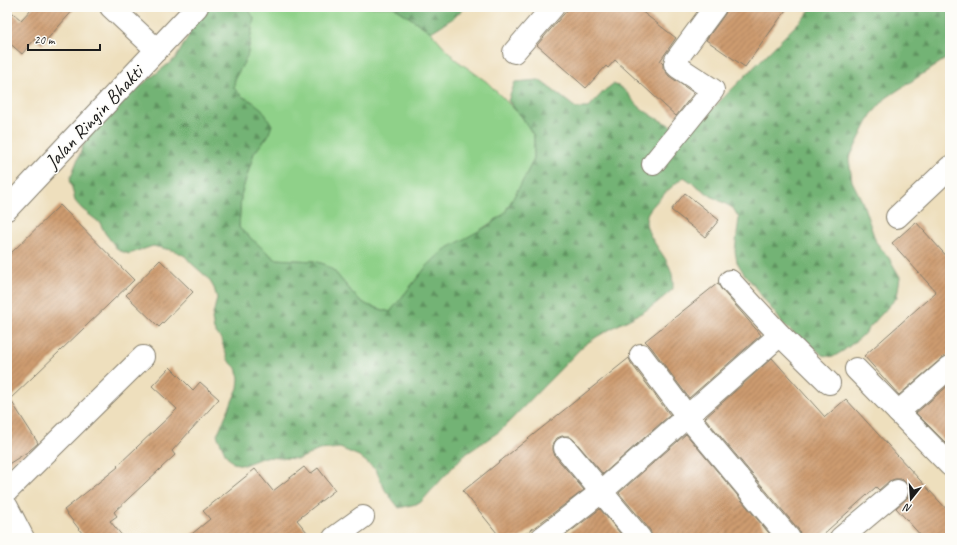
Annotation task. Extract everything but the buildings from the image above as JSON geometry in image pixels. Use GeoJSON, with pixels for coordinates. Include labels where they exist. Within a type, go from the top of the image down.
{"type":"FeatureCollection","features":[{"type":"Feature","properties":{"kind":"street"},"geometry":{"type":"LineString","coordinates":[[112,7],[158,50]]}},
{"type":"Feature","properties":{"kind":"street","name":"Jalan Ringin Bhakti"},"geometry":{"type":"LineString","coordinates":[[7,209],[197,7]]}},
{"type":"Feature","properties":{"kind":"street"},"geometry":{"type":"LineString","coordinates":[[514,52],[553,7]]}},
{"type":"Feature","properties":{"kind":"street"},"geometry":{"type":"LineString","coordinates":[[653,164],[713,90],[675,64],[676,60],[715,7]]}},
{"type":"Feature","properties":{"kind":"street"},"geometry":{"type":"LineString","coordinates":[[896,217],[950,167]]}},
{"type":"Feature","properties":{"kind":"street"},"geometry":{"type":"LineString","coordinates":[[730,281],[780,335],[829,383]]}},
{"type":"Feature","properties":{"kind":"street"},"geometry":{"type":"LineString","coordinates":[[542,538],[601,492],[780,335]]}},
{"type":"Feature","properties":{"kind":"street"},"geometry":{"type":"LineString","coordinates":[[641,355],[687,416],[789,538]]}},
{"type":"Feature","properties":{"kind":"street"},"geometry":{"type":"LineString","coordinates":[[7,492],[143,357]]}},
{"type":"Feature","properties":{"kind":"street"},"geometry":{"type":"LineString","coordinates":[[898,412],[950,367]]}},
{"type":"Feature","properties":{"kind":"street"},"geometry":{"type":"LineString","coordinates":[[856,369],[950,465]]}},
{"type":"Feature","properties":{"kind":"street"},"geometry":{"type":"LineString","coordinates":[[565,448],[640,538]]}},
{"type":"Feature","properties":{"kind":"street"},"geometry":{"type":"LineString","coordinates":[[841,538],[897,492]]}},
{"type":"Feature","properties":{"kind":"street"},"geometry":{"type":"LineString","coordinates":[[7,507],[23,538]]}},
{"type":"Feature","properties":{"kind":"street"},"geometry":{"type":"LineString","coordinates":[[334,538],[363,517]]}},
{"type":"Feature","properties":{"kind":"green space"},"geometry":{"type":"Polygon","coordinates":[[[204,7],[247,7],[254,18],[247,57],[235,78],[234,88],[243,97],[262,109],[272,125],[268,136],[254,153],[241,195],[239,228],[275,259],[314,261],[324,264],[334,271],[357,298],[367,305],[390,312],[427,266],[444,250],[486,227],[504,214],[525,177],[534,158],[534,136],[522,117],[508,101],[515,82],[539,80],[576,108],[588,108],[613,84],[623,89],[641,108],[652,116],[688,133],[807,14],[812,7],[950,7],[950,56],[886,98],[871,115],[849,159],[852,181],[862,201],[876,242],[889,258],[900,277],[897,297],[861,337],[843,351],[833,357],[822,355],[806,340],[785,326],[743,272],[737,262],[735,251],[739,218],[733,208],[711,196],[684,177],[652,206],[647,215],[646,222],[650,235],[670,268],[673,289],[647,310],[605,332],[583,346],[500,431],[463,456],[420,503],[399,508],[385,490],[376,470],[359,456],[340,448],[319,450],[299,459],[264,457],[244,465],[233,463],[226,455],[217,435],[238,388],[239,378],[236,368],[228,360],[221,339],[214,330],[212,319],[217,298],[214,288],[208,278],[185,256],[175,251],[153,246],[129,254],[118,250],[105,233],[100,223],[82,209],[75,201],[70,179],[86,138],[126,97],[176,58],[188,37],[191,27],[204,7]]]}},
{"type":"Feature","properties":{"kind":"green space"},"geometry":{"type":"Polygon","coordinates":[[[247,7],[394,7],[431,32],[455,59],[487,82],[522,117],[534,136],[534,158],[504,214],[427,266],[390,312],[367,305],[357,298],[334,271],[324,264],[314,261],[275,259],[239,228],[241,195],[254,153],[268,136],[253,102],[243,97],[234,88],[235,78],[247,57],[254,19],[247,7]]]}},
{"type":"Feature","properties":{"kind":"green space"},"geometry":{"type":"Polygon","coordinates":[[[394,7],[465,7],[455,17],[431,32],[394,7]]]}}]}
